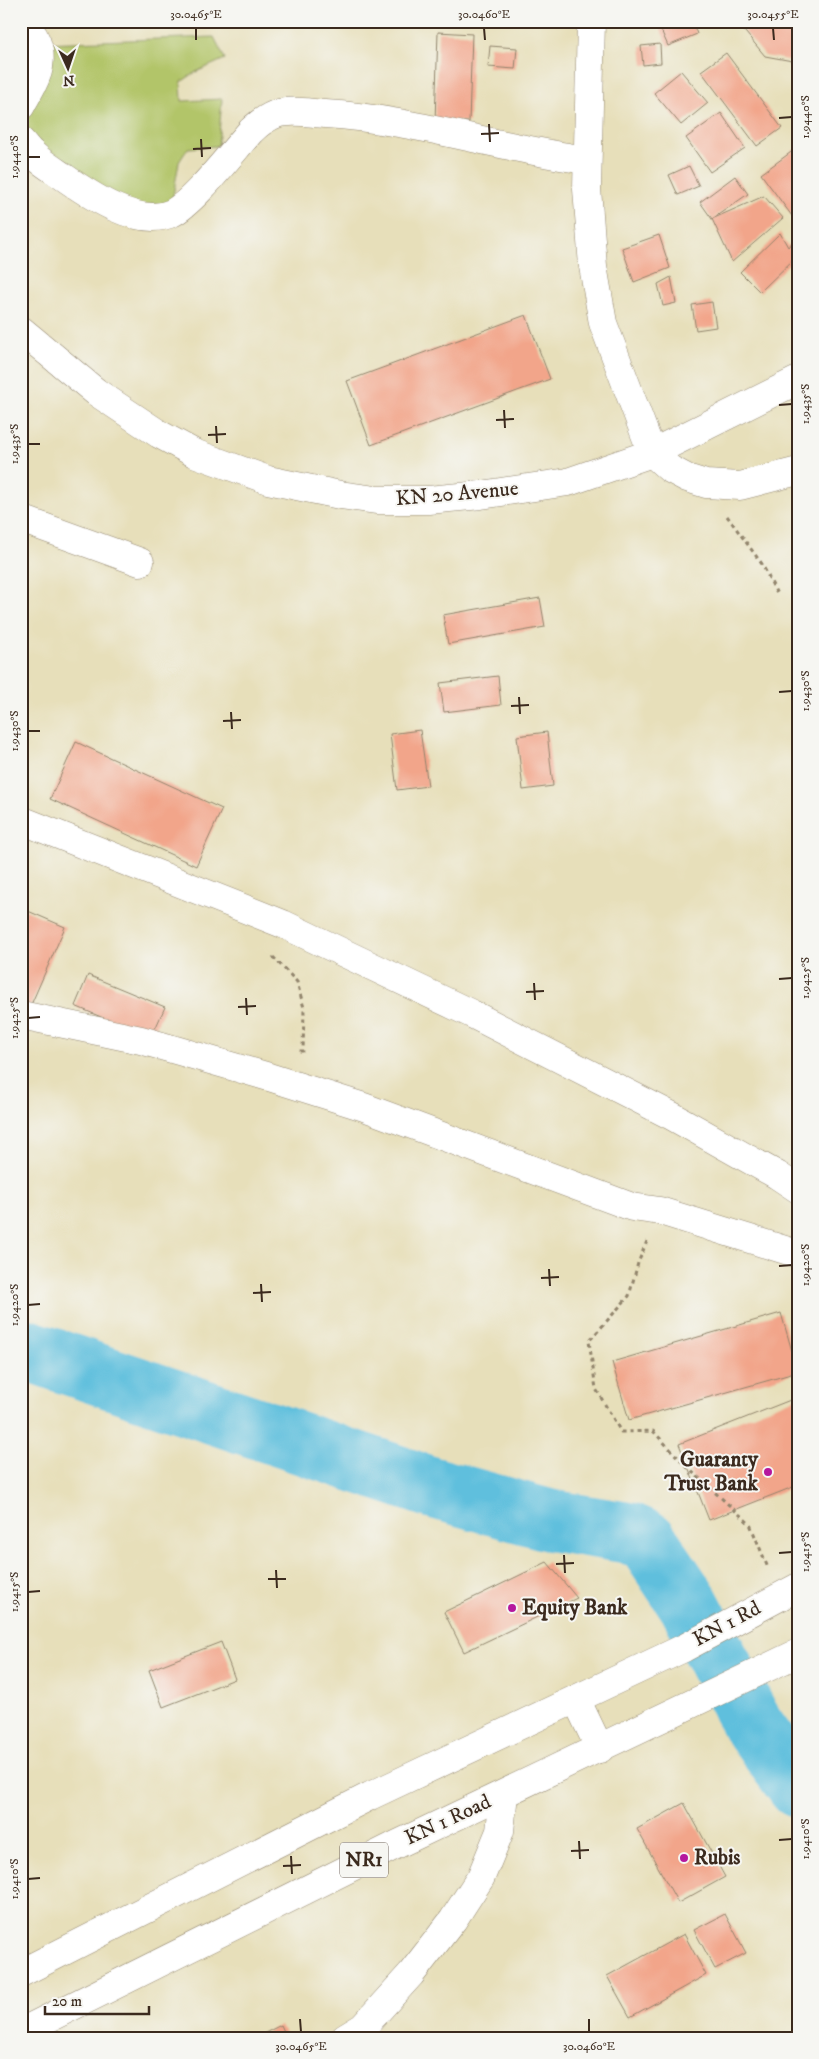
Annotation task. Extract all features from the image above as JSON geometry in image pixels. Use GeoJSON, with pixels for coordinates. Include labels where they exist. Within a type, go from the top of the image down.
{"type":"FeatureCollection","features":[{"type":"Feature","properties":{"kind":"main road"},"geometry":{"type":"LineString","coordinates":[[591,21],[587,189],[593,266],[602,323],[652,453],[670,468],[687,478],[706,484],[740,486],[798,471]]}},
{"type":"Feature","properties":{"kind":"main road"},"geometry":{"type":"LineString","coordinates":[[21,24],[29,28],[36,40],[40,55],[39,69],[21,106]]}},
{"type":"Feature","properties":{"kind":"main road"},"geometry":{"type":"LineString","coordinates":[[21,142],[30,153],[95,199],[127,212],[152,216],[171,214],[185,205],[251,131],[263,120],[277,114],[295,112],[354,116],[545,154],[587,160]]}},
{"type":"Feature","properties":{"kind":"main road","name":"KN 20 Avenue"},"geometry":{"type":"LineString","coordinates":[[21,330],[96,392],[159,434],[194,453],[268,480],[340,495],[376,500],[428,500],[481,495],[568,482],[652,453],[798,380]]}},
{"type":"Feature","properties":{"kind":"main road"},"geometry":{"type":"LineString","coordinates":[[21,519],[140,562]]}},
{"type":"Feature","properties":{"kind":"main road"},"geometry":{"type":"LineString","coordinates":[[21,820],[283,924],[472,1014],[672,1116],[798,1189]]}},
{"type":"Feature","properties":{"kind":"main road"},"geometry":{"type":"LineString","coordinates":[[21,1015],[141,1040],[269,1077],[364,1107],[632,1207],[660,1210],[798,1254]]}},
{"type":"Feature","properties":{"kind":"main road","name":"KN 1 Rd"},"geometry":{"type":"LineString","coordinates":[[576,1699],[684,1648],[737,1618],[789,1592]]}},
{"type":"Feature","properties":{"kind":"main road","name":"KN 1 Road"},"geometry":{"type":"LineString","coordinates":[[21,2032],[398,1844],[798,1654]]}},
{"type":"Feature","properties":{"kind":"main road"},"geometry":{"type":"LineString","coordinates":[[576,1699],[600,1749]]}},
{"type":"Feature","properties":{"kind":"main road","name":"NR1"},"geometry":{"type":"LineString","coordinates":[[21,1973],[370,1796],[576,1699]]}},
{"type":"Feature","properties":{"kind":"main road"},"geometry":{"type":"LineString","coordinates":[[345,2038],[363,2027],[411,1974],[453,1920],[477,1884],[500,1831],[504,1794]]}},
{"type":"Feature","properties":{"kind":"path"},"geometry":{"type":"LineString","coordinates":[[706,484],[740,536],[762,564],[777,594]]}},
{"type":"Feature","properties":{"kind":"path"},"geometry":{"type":"LineString","coordinates":[[248,910],[268,950],[297,982],[304,1008],[304,1051],[282,1052],[269,1077]]}},
{"type":"Feature","properties":{"kind":"path"},"geometry":{"type":"LineString","coordinates":[[660,1210],[638,1263],[629,1296],[589,1340],[596,1390],[621,1432],[652,1431],[689,1469],[750,1524],[789,1592]]}},
{"type":"Feature","properties":{"kind":"green space"},"geometry":{"type":"Polygon","coordinates":[[[214,37],[225,59],[196,72],[181,82],[182,101],[222,99],[218,146],[188,148],[179,162],[172,202],[135,208],[36,149],[22,129],[23,116],[44,43],[214,37]]]}},
{"type":"Feature","properties":{"kind":"building"},"geometry":{"type":"Polygon","coordinates":[[[657,21],[692,21],[697,34],[668,46],[657,21]]]}},
{"type":"Feature","properties":{"kind":"building"},"geometry":{"type":"Polygon","coordinates":[[[736,21],[798,21],[798,62],[765,56],[736,21]]]}},
{"type":"Feature","properties":{"kind":"building"},"geometry":{"type":"Polygon","coordinates":[[[438,32],[472,34],[469,122],[435,121],[438,32]]]}},
{"type":"Feature","properties":{"kind":"building"},"geometry":{"type":"Polygon","coordinates":[[[660,44],[661,63],[643,65],[641,46],[660,44]]]}},
{"type":"Feature","properties":{"kind":"building"},"geometry":{"type":"Polygon","coordinates":[[[490,46],[517,48],[515,69],[488,67],[490,46]]]}},
{"type":"Feature","properties":{"kind":"building"},"geometry":{"type":"Polygon","coordinates":[[[726,53],[782,128],[757,146],[701,71],[726,53]]]}},
{"type":"Feature","properties":{"kind":"building"},"geometry":{"type":"Polygon","coordinates":[[[681,71],[708,103],[681,125],[654,93],[681,71]]]}},
{"type":"Feature","properties":{"kind":"building"},"geometry":{"type":"Polygon","coordinates":[[[721,113],[745,148],[710,172],[686,138],[721,113]]]}},
{"type":"Feature","properties":{"kind":"building"},"geometry":{"type":"Polygon","coordinates":[[[798,147],[798,212],[792,216],[761,174],[798,147]]]}},
{"type":"Feature","properties":{"kind":"building"},"geometry":{"type":"Polygon","coordinates":[[[689,166],[699,186],[678,195],[669,175],[689,166]]]}},
{"type":"Feature","properties":{"kind":"building"},"geometry":{"type":"Polygon","coordinates":[[[735,176],[748,194],[712,219],[700,202],[735,176]]]}},
{"type":"Feature","properties":{"kind":"building"},"geometry":{"type":"Polygon","coordinates":[[[764,196],[783,218],[732,262],[712,219],[764,196]]]}},
{"type":"Feature","properties":{"kind":"building"},"geometry":{"type":"Polygon","coordinates":[[[780,233],[788,247],[797,237],[798,255],[760,292],[740,272],[780,233]]]}},
{"type":"Feature","properties":{"kind":"building"},"geometry":{"type":"Polygon","coordinates":[[[659,235],[670,268],[634,282],[622,248],[659,235]]]}},
{"type":"Feature","properties":{"kind":"building"},"geometry":{"type":"Polygon","coordinates":[[[671,277],[676,303],[663,306],[658,284],[671,277]]]}},
{"type":"Feature","properties":{"kind":"building"},"geometry":{"type":"Polygon","coordinates":[[[712,302],[716,327],[696,330],[692,305],[712,302]]]}},
{"type":"Feature","properties":{"kind":"building"},"geometry":{"type":"Polygon","coordinates":[[[526,315],[550,379],[371,445],[347,381],[526,315]]]}},
{"type":"Feature","properties":{"kind":"building"},"geometry":{"type":"Polygon","coordinates":[[[540,598],[545,627],[448,644],[443,615],[540,598]]]}},
{"type":"Feature","properties":{"kind":"building"},"geometry":{"type":"Polygon","coordinates":[[[498,676],[501,705],[444,712],[440,683],[498,676]]]}},
{"type":"Feature","properties":{"kind":"building"},"geometry":{"type":"Polygon","coordinates":[[[420,730],[428,786],[397,790],[390,734],[420,730]]]}},
{"type":"Feature","properties":{"kind":"building"},"geometry":{"type":"Polygon","coordinates":[[[547,732],[553,786],[523,790],[517,736],[547,732]]]}},
{"type":"Feature","properties":{"kind":"building"},"geometry":{"type":"Polygon","coordinates":[[[76,742],[222,809],[196,866],[50,799],[76,742]]]}},
{"type":"Feature","properties":{"kind":"building"},"geometry":{"type":"Polygon","coordinates":[[[21,908],[65,927],[30,1007],[21,1003],[21,908]]]}},
{"type":"Feature","properties":{"kind":"building"},"geometry":{"type":"Polygon","coordinates":[[[88,975],[165,1007],[151,1038],[75,1006],[88,975]]]}},
{"type":"Feature","properties":{"kind":"building"},"geometry":{"type":"Polygon","coordinates":[[[781,1313],[798,1372],[629,1420],[612,1362],[781,1313]]]}},
{"type":"Feature","properties":{"kind":"building"},"geometry":{"type":"Polygon","coordinates":[[[798,1397],[798,1485],[709,1520],[679,1444],[798,1397]]]}},
{"type":"Feature","properties":{"kind":"building"},"geometry":{"type":"Polygon","coordinates":[[[547,1562],[577,1598],[464,1652],[444,1612],[547,1562]]]}},
{"type":"Feature","properties":{"kind":"building"},"geometry":{"type":"Polygon","coordinates":[[[221,1642],[235,1679],[163,1707],[149,1670],[221,1642]]]}},
{"type":"Feature","properties":{"kind":"building"},"geometry":{"type":"Polygon","coordinates":[[[684,1803],[725,1877],[678,1903],[637,1829],[684,1803]]]}},
{"type":"Feature","properties":{"kind":"building"},"geometry":{"type":"Polygon","coordinates":[[[725,1914],[746,1953],[715,1969],[694,1930],[725,1914]]]}},
{"type":"Feature","properties":{"kind":"building"},"geometry":{"type":"Polygon","coordinates":[[[684,1934],[706,1975],[630,2017],[607,1976],[684,1934]]]}},
{"type":"Feature","properties":{"kind":"building"},"geometry":{"type":"Polygon","coordinates":[[[281,2025],[287,2038],[255,2038],[281,2025]]]}},
{"type":"Feature","properties":{"kind":"waterway"},"geometry":{"type":"LineString","coordinates":[[21,1348],[430,1487],[549,1520],[629,1533],[647,1541],[689,1604],[752,1724],[798,1787]]}},
{"type":"Feature","properties":{"kind":"place","name":"Guaranty Trust Bank"},"geometry":{"type":"Point","coordinates":[768,1472]}},
{"type":"Feature","properties":{"kind":"place","name":"Equity Bank"},"geometry":{"type":"Point","coordinates":[512,1608]}},
{"type":"Feature","properties":{"kind":"place","name":"Rubis"},"geometry":{"type":"Point","coordinates":[684,1858]}}]}
